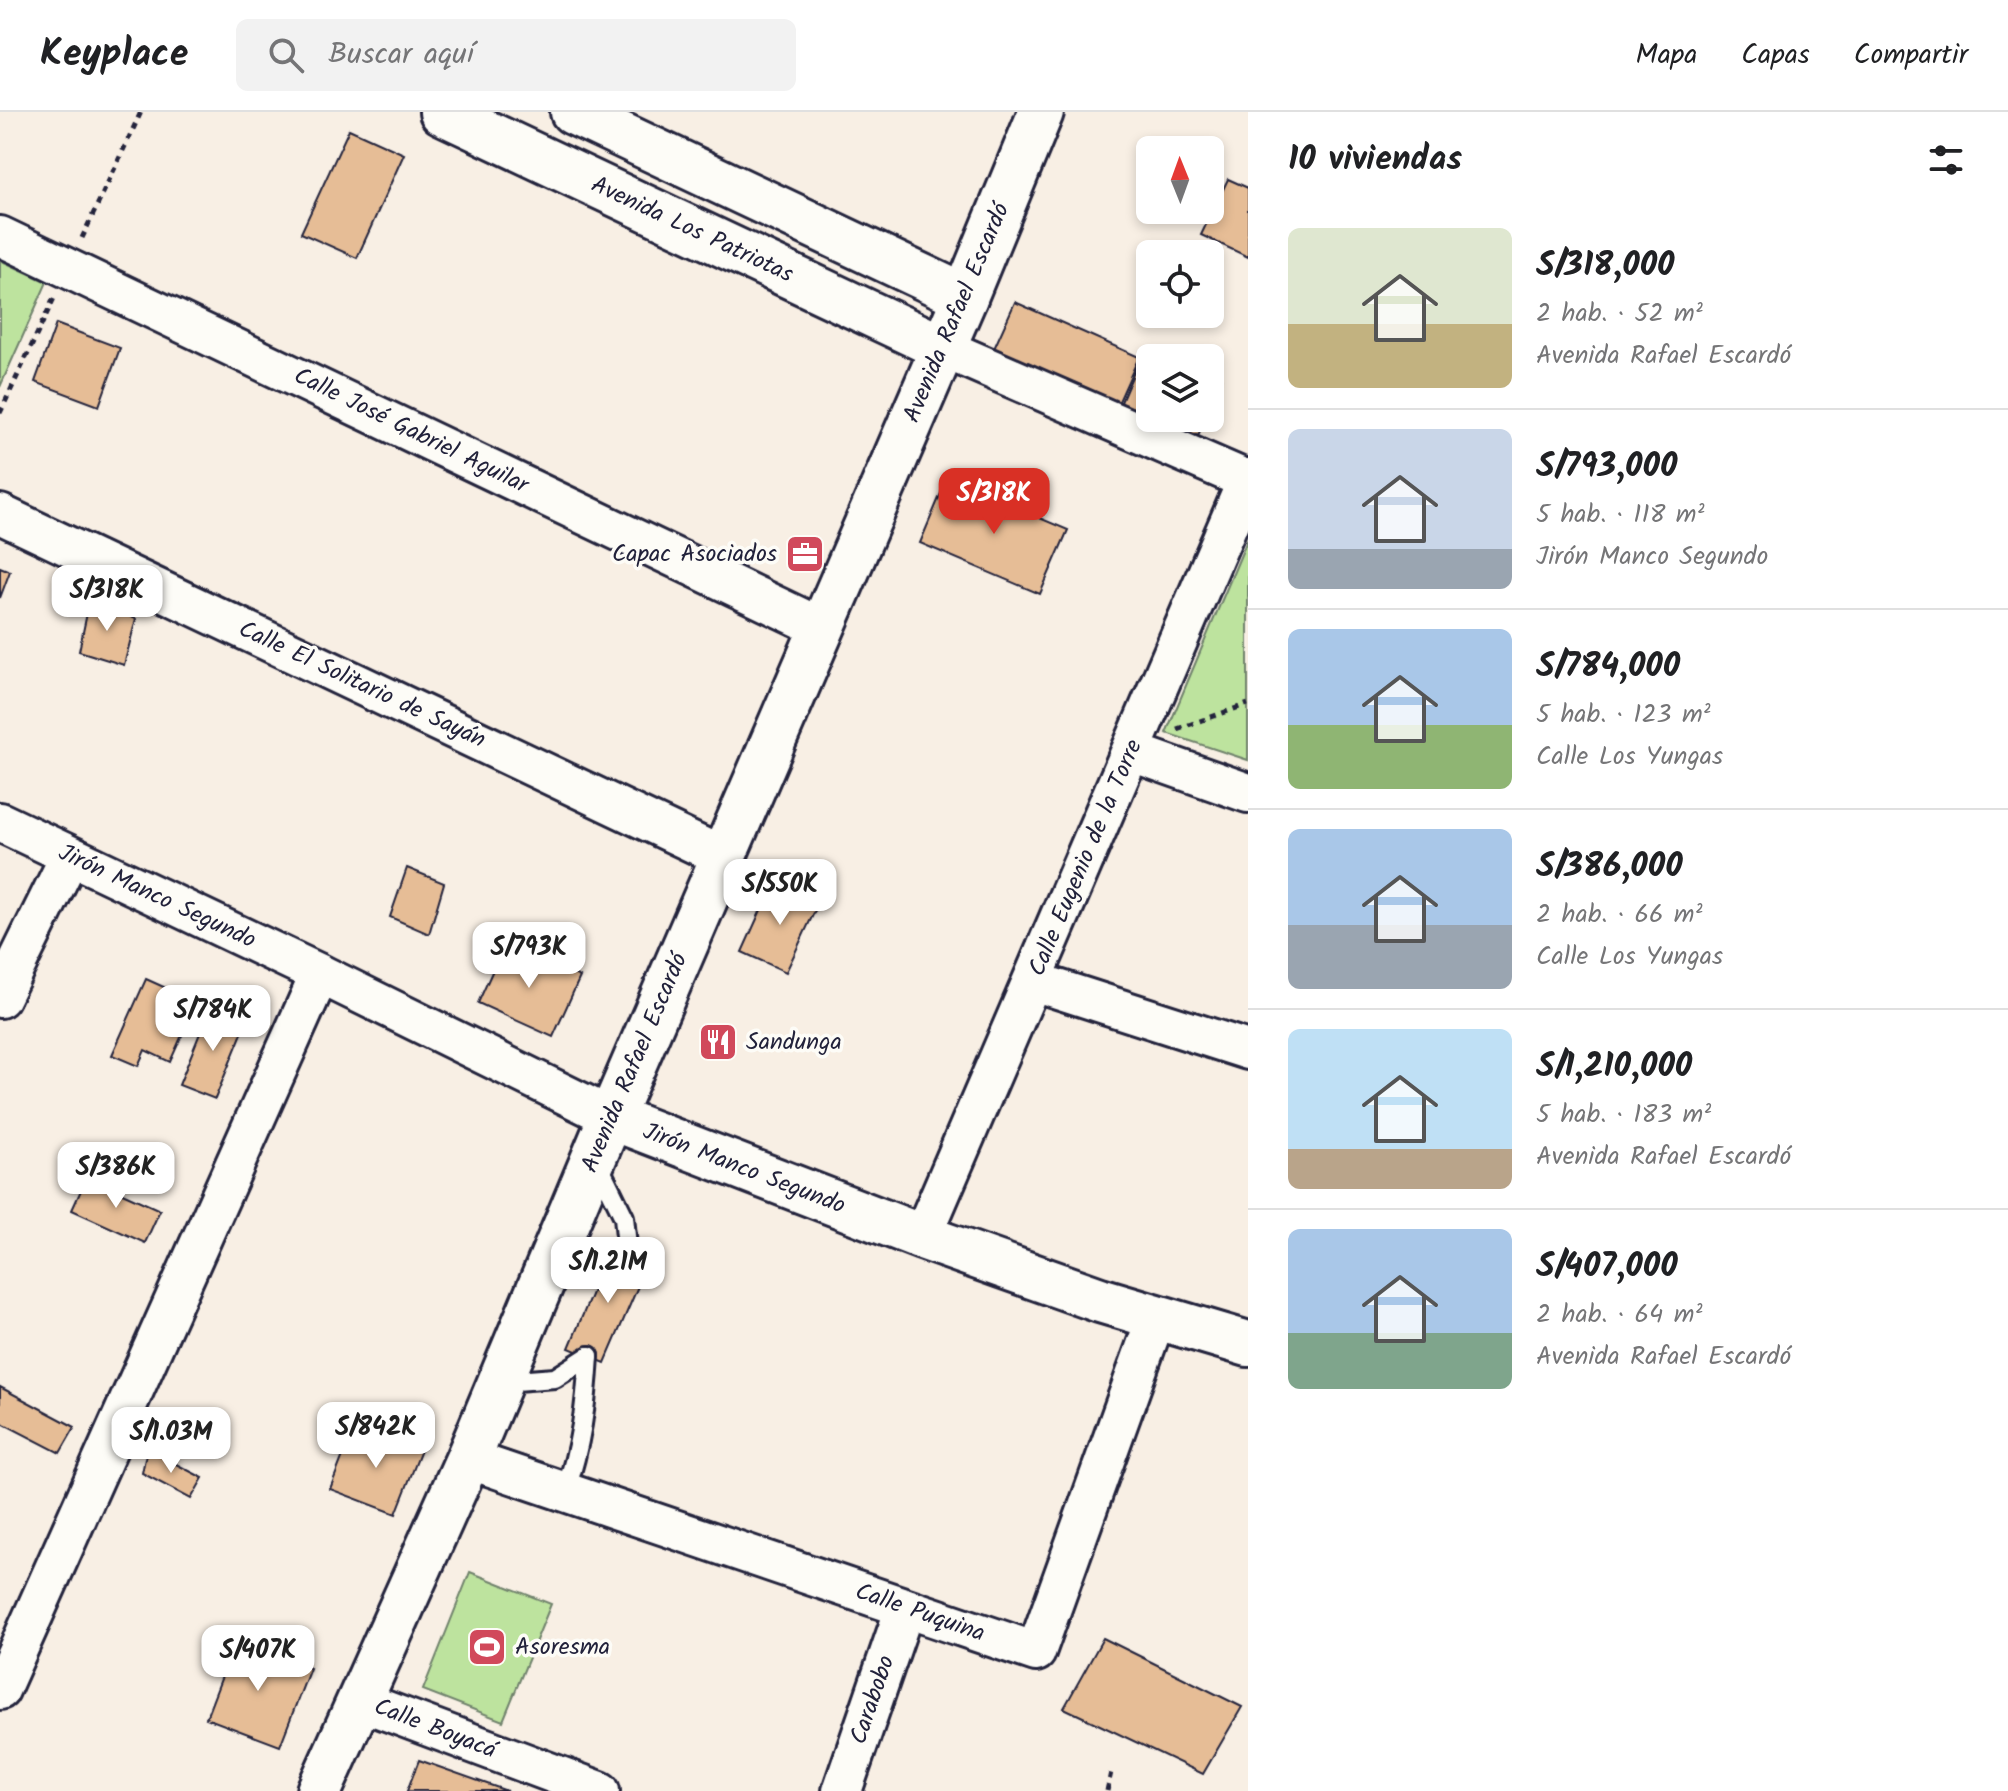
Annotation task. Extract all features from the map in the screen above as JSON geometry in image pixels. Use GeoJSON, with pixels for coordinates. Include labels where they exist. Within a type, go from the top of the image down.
{"type":"FeatureCollection","features":[{"type":"Feature","properties":{"kind":"main road","name":"Avenida Los Patriotas"},"geometry":{"type":"LineString","coordinates":[[442,112],[943,348]]}},
{"type":"Feature","properties":{"kind":"main road"},"geometry":{"type":"LineString","coordinates":[[573,112],[965,297]]}},
{"type":"Feature","properties":{"kind":"main road","name":"Avenida Rafael Escardó"},"geometry":{"type":"LineString","coordinates":[[319,1791],[468,1459],[611,1117],[965,297],[1041,112]]}},
{"type":"Feature","properties":{"kind":"main road","name":"Jirón Manco Segundo"},"geometry":{"type":"LineString","coordinates":[[611,1117],[922,1237],[1156,1318],[1248,1344]]}},
{"type":"Feature","properties":{"kind":"street","name":"Calle José Gabriel Aguilar"},"geometry":{"type":"LineString","coordinates":[[0,236],[822,628]]}},
{"type":"Feature","properties":{"kind":"street"},"geometry":{"type":"LineString","coordinates":[[943,348],[1248,479]]}},
{"type":"Feature","properties":{"kind":"street","name":"Calle Eugenio de la Torre"},"geometry":{"type":"LineString","coordinates":[[922,1237],[1033,981],[1148,743],[1248,479]]}},
{"type":"Feature","properties":{"kind":"street","name":"Calle El Solitario de Sayán"},"geometry":{"type":"LineString","coordinates":[[0,514],[723,857]]}},
{"type":"Feature","properties":{"kind":"street"},"geometry":{"type":"LineString","coordinates":[[1148,743],[1248,793]]}},
{"type":"Feature","properties":{"kind":"street","name":"Jirón Manco Segundo"},"geometry":{"type":"LineString","coordinates":[[0,822],[611,1117]]}},
{"type":"Feature","properties":{"kind":"street"},"geometry":{"type":"LineString","coordinates":[[0,998],[70,856]]}},
{"type":"Feature","properties":{"kind":"street"},"geometry":{"type":"LineString","coordinates":[[0,1690],[320,974]]}},
{"type":"Feature","properties":{"kind":"street"},"geometry":{"type":"LineString","coordinates":[[1033,981],[1248,1050]]}},
{"type":"Feature","properties":{"kind":"street","name":"Calle Puquina"},"geometry":{"type":"LineString","coordinates":[[468,1459],[1036,1652],[1156,1318]]}},
{"type":"Feature","properties":{"kind":"street","name":"Carabobo"},"geometry":{"type":"LineString","coordinates":[[842,1791],[905,1608]]}},
{"type":"Feature","properties":{"kind":"street","name":"Calle Boyacá"},"geometry":{"type":"LineString","coordinates":[[360,1701],[600,1791]]}},
{"type":"Feature","properties":{"kind":"lane"},"geometry":{"type":"LineString","coordinates":[[595,1157],[624,1217],[628,1255]]}},
{"type":"Feature","properties":{"kind":"lane"},"geometry":{"type":"LineString","coordinates":[[500,1383],[555,1378],[589,1356],[580,1441],[565,1492]]}},
{"type":"Feature","properties":{"kind":"path"},"geometry":{"type":"LineString","coordinates":[[1148,743],[1248,704]]}},
{"type":"Feature","properties":{"kind":"path"},"geometry":{"type":"LineString","coordinates":[[1107,1791],[1111,1772]]}},
{"type":"Feature","properties":{"kind":"green space"},"geometry":{"type":"Polygon","coordinates":[[[0,260],[47,282],[0,387],[0,260]]]}},
{"type":"Feature","properties":{"kind":"green space"},"geometry":{"type":"Polygon","coordinates":[[[1248,538],[1248,760],[1166,733],[1248,538]]]}},
{"type":"Feature","properties":{"kind":"green space","name":"Asoresma"},"geometry":{"type":"Polygon","coordinates":[[[470,1572],[551,1604],[503,1721],[423,1690],[470,1572]]]}},
{"type":"Feature","properties":{"kind":"building"},"geometry":{"type":"Polygon","coordinates":[[[349,129],[404,154],[357,258],[301,233],[349,129]]]}},
{"type":"Feature","properties":{"kind":"building"},"geometry":{"type":"Polygon","coordinates":[[[1228,179],[1248,188],[1248,257],[1224,246],[1224,240],[1212,240],[1201,235],[1206,224],[1224,224],[1224,187],[1228,179]]]}},
{"type":"Feature","properties":{"kind":"building"},"geometry":{"type":"Polygon","coordinates":[[[1015,302],[1136,356],[1136,364],[1116,408],[992,353],[1015,302]]]}},
{"type":"Feature","properties":{"kind":"building"},"geometry":{"type":"Polygon","coordinates":[[[56,324],[120,348],[99,406],[35,382],[56,324]]]}},
{"type":"Feature","properties":{"kind":"building"},"geometry":{"type":"Polygon","coordinates":[[[1136,367],[1136,416],[1118,409],[1136,367]]]}},
{"type":"Feature","properties":{"kind":"building"},"geometry":{"type":"Polygon","coordinates":[[[1174,432],[1200,432],[1196,441],[1174,432]]]}},
{"type":"Feature","properties":{"kind":"building"},"geometry":{"type":"Polygon","coordinates":[[[947,479],[1068,530],[1040,594],[920,543],[947,479]]]}},
{"type":"Feature","properties":{"kind":"building"},"geometry":{"type":"Polygon","coordinates":[[[0,567],[10,571],[0,598],[0,567]]]}},
{"type":"Feature","properties":{"kind":"building"},"geometry":{"type":"Polygon","coordinates":[[[90,599],[136,619],[124,665],[79,651],[90,599]]]}},
{"type":"Feature","properties":{"kind":"building"},"geometry":{"type":"Polygon","coordinates":[[[407,868],[444,883],[429,934],[390,917],[407,868]]]}},
{"type":"Feature","properties":{"kind":"building"},"geometry":{"type":"Polygon","coordinates":[[[774,881],[819,902],[786,972],[742,952],[774,881]]]}},
{"type":"Feature","properties":{"kind":"building"},"geometry":{"type":"Polygon","coordinates":[[[505,943],[580,977],[553,1037],[478,1003],[505,943]]]}},
{"type":"Feature","properties":{"kind":"building"},"geometry":{"type":"Polygon","coordinates":[[[146,979],[197,1002],[170,1062],[145,1050],[138,1066],[112,1055],[146,979]]]}},
{"type":"Feature","properties":{"kind":"building"},"geometry":{"type":"Polygon","coordinates":[[[211,1006],[247,1021],[215,1099],[179,1085],[211,1006]]]}},
{"type":"Feature","properties":{"kind":"building"},"geometry":{"type":"Polygon","coordinates":[[[87,1177],[160,1210],[145,1243],[72,1210],[87,1177]]]}},
{"type":"Feature","properties":{"kind":"building"},"geometry":{"type":"Polygon","coordinates":[[[611,1247],[648,1263],[605,1363],[569,1348],[611,1247]]]}},
{"type":"Feature","properties":{"kind":"building"},"geometry":{"type":"Polygon","coordinates":[[[0,1387],[75,1427],[60,1453],[0,1422],[0,1387]]]}},
{"type":"Feature","properties":{"kind":"building"},"geometry":{"type":"Polygon","coordinates":[[[355,1425],[421,1450],[396,1514],[330,1489],[355,1425]]]}},
{"type":"Feature","properties":{"kind":"building"},"geometry":{"type":"Polygon","coordinates":[[[147,1449],[203,1478],[191,1499],[142,1473],[147,1449]]]}},
{"type":"Feature","properties":{"kind":"building"},"geometry":{"type":"Polygon","coordinates":[[[1103,1638],[1242,1707],[1203,1774],[1064,1708],[1103,1638]]]}},
{"type":"Feature","properties":{"kind":"building"},"geometry":{"type":"Polygon","coordinates":[[[236,1640],[310,1668],[280,1746],[206,1718],[236,1640]]]}},
{"type":"Feature","properties":{"kind":"building"},"geometry":{"type":"Polygon","coordinates":[[[419,1760],[507,1791],[407,1791],[419,1760]]]}},
{"type":"Feature","properties":{"kind":"place","name":"Capac Asociados"},"geometry":{"type":"Point","coordinates":[805,554]}},
{"type":"Feature","properties":{"kind":"place","name":"Sandunga"},"geometry":{"type":"Point","coordinates":[718,1042]}},
{"type":"Feature","properties":{"kind":"place","name":"Asoresma"},"geometry":{"type":"Point","coordinates":[487,1647]}}]}
